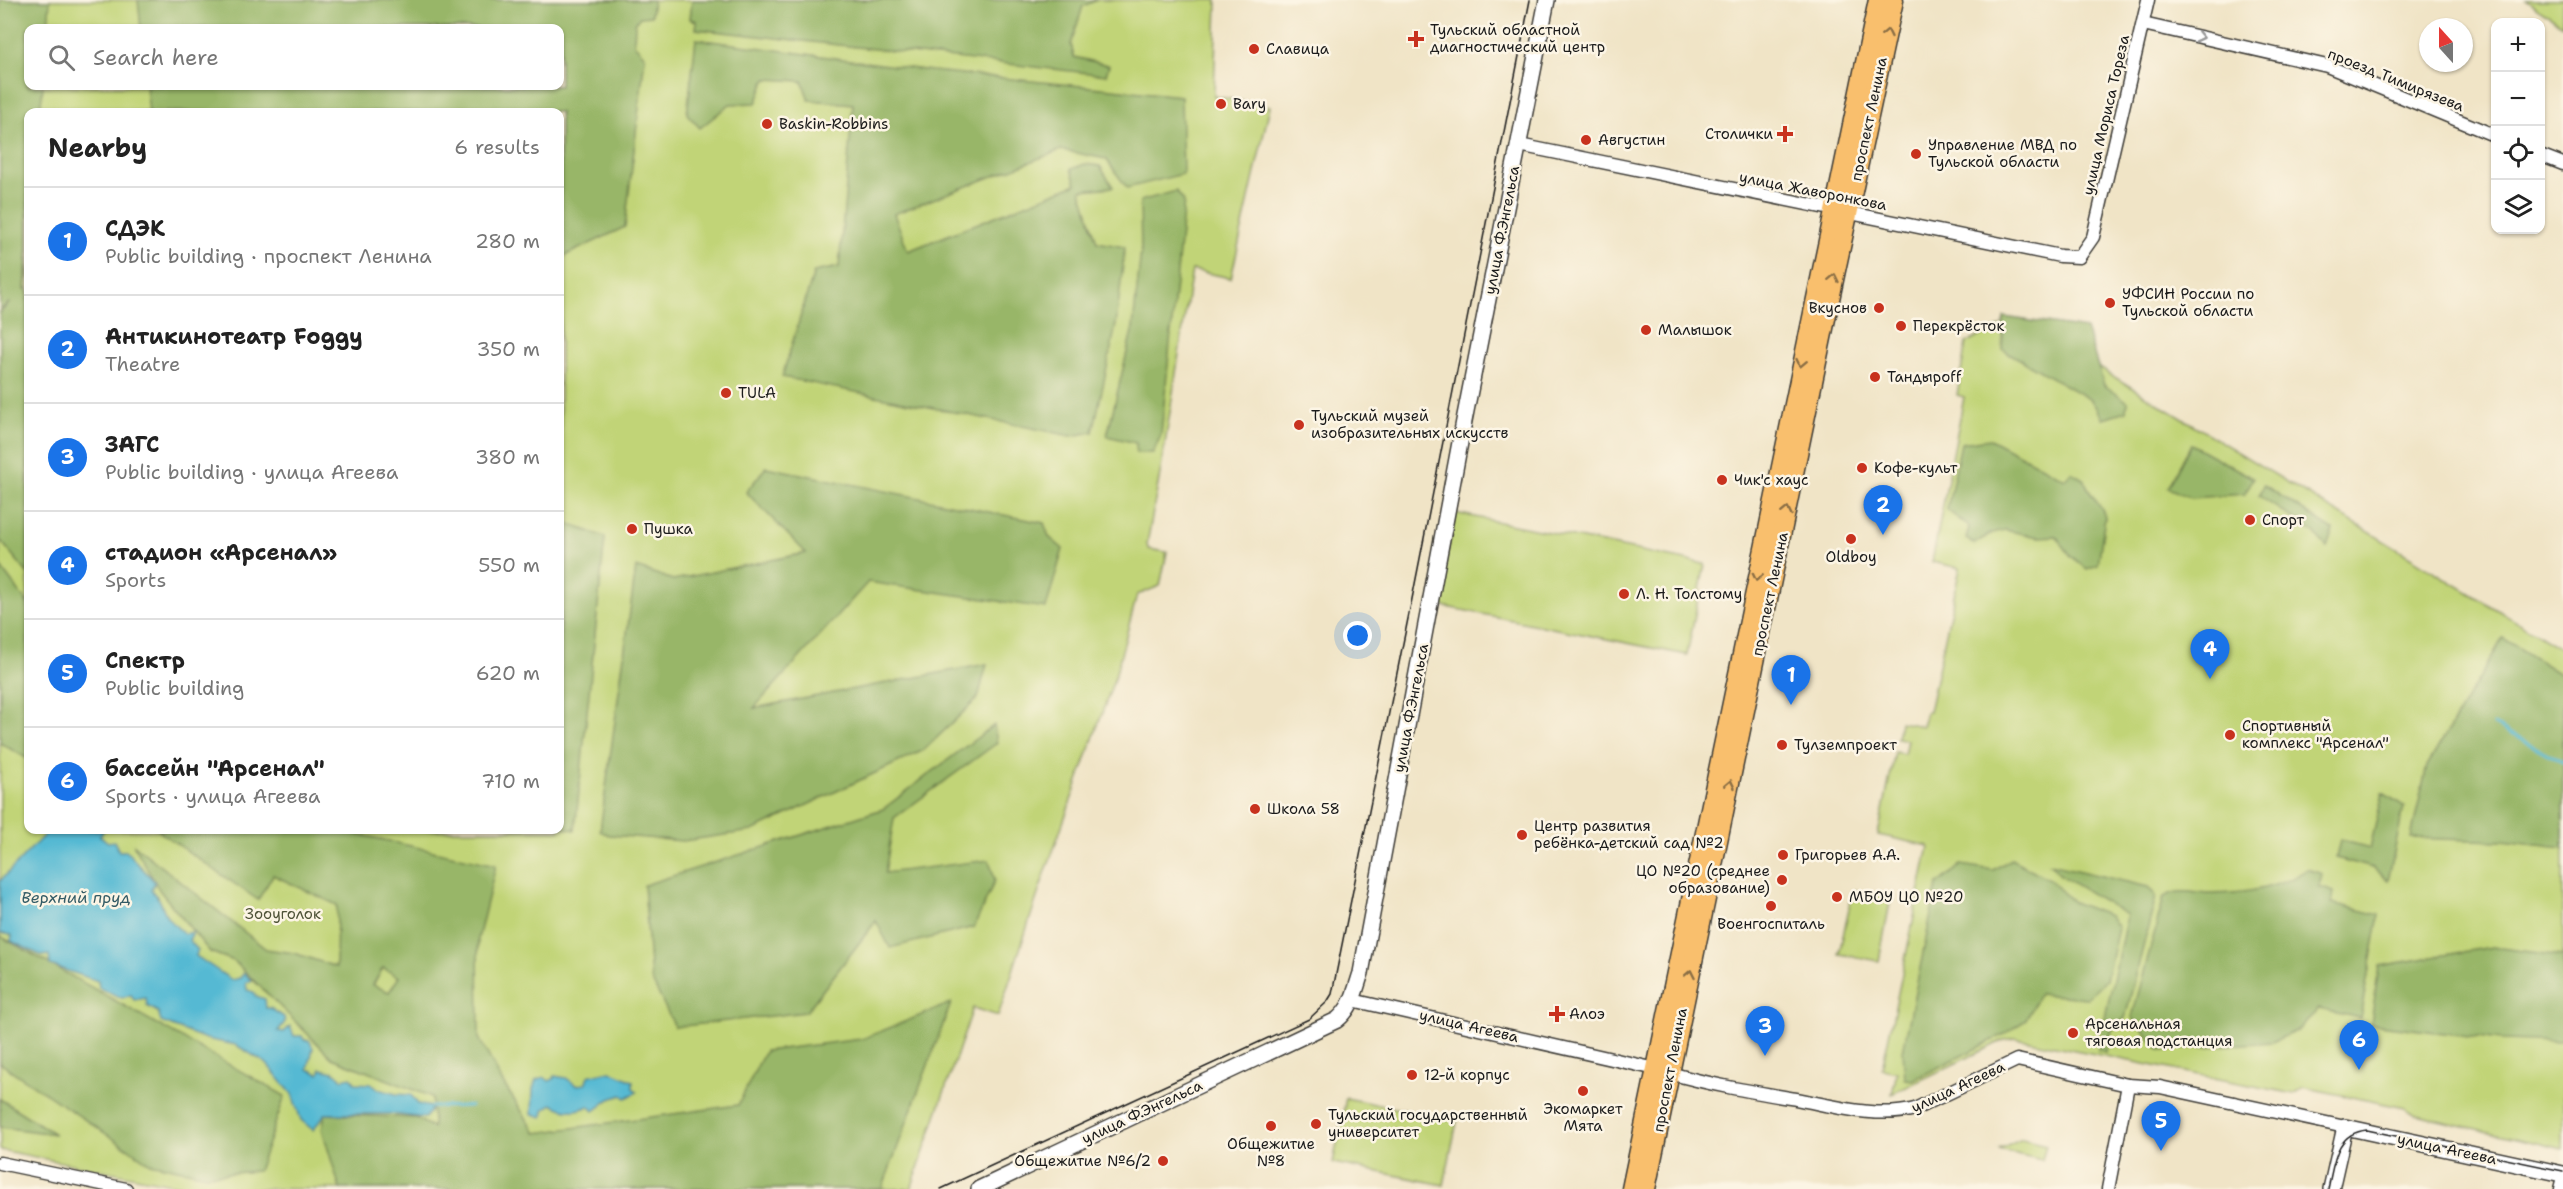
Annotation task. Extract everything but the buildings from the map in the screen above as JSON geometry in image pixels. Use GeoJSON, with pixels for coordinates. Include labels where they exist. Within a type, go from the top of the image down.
{"type":"FeatureCollection","features":[{"type":"Feature","properties":{"kind":"main road","name":"проспект Ленина"},"geometry":{"type":"LineString","coordinates":[[1631,1189],[1663,1071],[1841,212],[1878,0]]}},
{"type":"Feature","properties":{"kind":"main road","name":"проспект Ленина"},"geometry":{"type":"LineString","coordinates":[[1841,212],[1894,0]]}},
{"type":"Feature","properties":{"kind":"main road","name":"проспект Ленина"},"geometry":{"type":"LineString","coordinates":[[1646,1189],[1663,1071]]}},
{"type":"Feature","properties":{"kind":"street","name":"улица Ф.Энгельса"},"geometry":{"type":"LineString","coordinates":[[979,1189],[1337,1020],[1347,1013],[1365,951],[1464,421],[1547,0]]}},
{"type":"Feature","properties":{"kind":"street","name":"улица Мориса Тореза"},"geometry":{"type":"LineString","coordinates":[[2093,237],[2148,0]]}},
{"type":"Feature","properties":{"kind":"street","name":"проезд Тимирязева"},"geometry":{"type":"LineString","coordinates":[[2143,24],[2327,66],[2491,134]]}},
{"type":"Feature","properties":{"kind":"street","name":"улица Жаворонкова"},"geometry":{"type":"LineString","coordinates":[[1519,145],[2070,258],[2079,256],[2093,237]]}},
{"type":"Feature","properties":{"kind":"street"},"geometry":{"type":"LineString","coordinates":[[2545,157],[2563,164]]}},
{"type":"Feature","properties":{"kind":"street","name":"улица Агеева"},"geometry":{"type":"LineString","coordinates":[[1352,1000],[1663,1071],[1705,1083],[1833,1106],[1898,1113],[1915,1109],[2017,1060],[2128,1085],[2160,1087],[2563,1174]]}},
{"type":"Feature","properties":{"kind":"street"},"geometry":{"type":"LineString","coordinates":[[2108,1189],[2128,1085]]}},
{"type":"Feature","properties":{"kind":"street"},"geometry":{"type":"LineString","coordinates":[[2331,1189],[2345,1127]]}},
{"type":"Feature","properties":{"kind":"street"},"geometry":{"type":"LineString","coordinates":[[0,1162],[126,1189]]}},
{"type":"Feature","properties":{"kind":"street"},"geometry":{"type":"LineString","coordinates":[[2561,1189],[2563,1181]]}},
{"type":"Feature","properties":{"kind":"green space","name":"Зооуголок"},"geometry":{"type":"Polygon","coordinates":[[[0,0],[1217,0],[1214,96],[1270,106],[1231,278],[1192,270],[1147,544],[1148,549],[1167,552],[1160,586],[1137,595],[1115,677],[1043,879],[998,1016],[973,1008],[911,1189],[196,1189],[0,1150],[0,0]]]}},
{"type":"Feature","properties":{"kind":"green space"},"geometry":{"type":"Polygon","coordinates":[[[0,0],[50,0],[48,24],[24,24],[24,90],[43,90],[40,108],[24,108],[24,569],[0,540],[0,313],[10,302],[0,310],[0,0]]]}},
{"type":"Feature","properties":{"kind":"green space"},"geometry":{"type":"Polygon","coordinates":[[[138,0],[653,0],[651,16],[640,17],[635,23],[634,44],[645,56],[625,227],[564,256],[564,108],[149,108],[146,90],[564,90],[564,24],[141,24],[138,0]]]}},
{"type":"Feature","properties":{"kind":"green space"},"geometry":{"type":"Polygon","coordinates":[[[692,0],[1097,0],[1083,6],[1071,44],[1074,57],[1109,65],[1106,75],[696,29],[697,21],[690,19],[692,0]]]}},
{"type":"Feature","properties":{"kind":"green space"},"geometry":{"type":"Polygon","coordinates":[[[2525,0],[2563,0],[2563,25],[2525,0]]]}},
{"type":"Feature","properties":{"kind":"green space"},"geometry":{"type":"Polygon","coordinates":[[[696,39],[932,71],[1181,96],[1183,174],[1127,188],[1106,159],[1061,150],[894,214],[908,251],[1076,184],[1071,169],[1085,164],[1100,166],[1113,187],[1081,190],[1097,242],[1125,247],[1116,325],[1093,432],[1071,436],[782,377],[814,272],[839,267],[853,104],[809,100],[802,81],[766,79],[756,103],[730,104],[700,128],[687,114],[696,39]]]}},
{"type":"Feature","properties":{"kind":"green space"},"geometry":{"type":"Polygon","coordinates":[[[1176,191],[1184,201],[1161,435],[1153,453],[1136,453],[1136,443],[1107,436],[1133,327],[1141,251],[1140,201],[1176,191]]]}},
{"type":"Feature","properties":{"kind":"green space"},"geometry":{"type":"Polygon","coordinates":[[[2004,317],[2086,329],[2104,385],[2127,401],[2126,411],[2103,418],[2091,400],[2002,349],[2004,317]]]}},
{"type":"Feature","properties":{"kind":"green space","name":"Спортивный комплекс \"Арсенал\""},"geometry":{"type":"Polygon","coordinates":[[[2005,324],[2098,367],[2563,650],[2563,1149],[2416,1115],[2405,1108],[2303,1087],[2294,1094],[2015,1038],[2004,1040],[1892,1094],[1897,1072],[1882,1069],[1929,846],[1878,835],[1895,752],[1904,754],[1907,740],[1897,738],[1900,722],[1922,726],[1926,712],[1929,712],[1960,568],[1932,562],[1964,397],[1957,395],[1966,343],[2005,324]]]}},
{"type":"Feature","properties":{"kind":"green space"},"geometry":{"type":"Polygon","coordinates":[[[1990,439],[2065,479],[2071,472],[2085,480],[2105,517],[2098,565],[2087,569],[2071,556],[2056,536],[2038,537],[2005,530],[1992,533],[1974,544],[1966,539],[1969,527],[1947,510],[1961,443],[1990,439]]]}},
{"type":"Feature","properties":{"kind":"green space"},"geometry":{"type":"Polygon","coordinates":[[[2191,444],[2253,478],[2245,494],[2191,498],[2168,488],[2191,444]]]}},
{"type":"Feature","properties":{"kind":"green space"},"geometry":{"type":"Polygon","coordinates":[[[766,467],[1044,523],[1049,537],[1063,549],[1046,608],[868,582],[754,708],[987,664],[978,698],[924,750],[752,831],[683,841],[609,835],[600,831],[636,567],[673,580],[806,553],[746,492],[766,467]]]}},
{"type":"Feature","properties":{"kind":"green space"},"geometry":{"type":"Polygon","coordinates":[[[2264,485],[2333,530],[2327,547],[2313,532],[2259,496],[2264,485]]]}},
{"type":"Feature","properties":{"kind":"green space"},"geometry":{"type":"Polygon","coordinates":[[[1455,513],[1705,564],[1687,655],[1437,605],[1455,513]]]}},
{"type":"Feature","properties":{"kind":"green space"},"geometry":{"type":"Polygon","coordinates":[[[564,522],[605,537],[575,830],[564,828],[564,522]]]}},
{"type":"Feature","properties":{"kind":"green space"},"geometry":{"type":"Polygon","coordinates":[[[0,566],[24,599],[24,757],[0,743],[0,566]]]}},
{"type":"Feature","properties":{"kind":"green space"},"geometry":{"type":"Polygon","coordinates":[[[2503,638],[2563,676],[2563,848],[2502,841],[2411,838],[2427,766],[2503,638]]]}},
{"type":"Feature","properties":{"kind":"green space"},"geometry":{"type":"Polygon","coordinates":[[[994,725],[997,743],[894,818],[885,873],[989,860],[995,880],[974,927],[890,948],[876,921],[806,1012],[675,1027],[651,979],[644,885],[883,809],[994,725]]]}},
{"type":"Feature","properties":{"kind":"green space"},"geometry":{"type":"Polygon","coordinates":[[[2383,793],[2404,806],[2388,881],[2373,868],[2336,858],[2340,840],[2370,848],[2383,793]]]}},
{"type":"Feature","properties":{"kind":"green space"},"geometry":{"type":"Polygon","coordinates":[[[163,834],[357,834],[496,865],[478,939],[479,1038],[503,1083],[536,1133],[738,1105],[765,1051],[862,1039],[951,1003],[882,1189],[340,1189],[322,1129],[325,1114],[416,1118],[433,1128],[432,1097],[332,1058],[234,961],[210,952],[160,891],[133,844],[266,949],[294,953],[336,967],[337,905],[273,875],[258,900],[163,834]],[[383,968],[373,985],[389,992],[399,977],[383,968]]]}},
{"type":"Feature","properties":{"kind":"green space"},"geometry":{"type":"Polygon","coordinates":[[[2011,859],[2049,879],[2073,902],[2110,916],[2118,928],[2106,980],[2087,998],[2039,994],[2026,1020],[2003,1035],[1913,1080],[1905,1079],[1903,1051],[1937,885],[1961,865],[1993,870],[2011,859]]]}},
{"type":"Feature","properties":{"kind":"green space"},"geometry":{"type":"Polygon","coordinates":[[[2050,864],[2148,887],[2156,896],[2125,1018],[2112,1030],[2106,1052],[2098,1050],[2127,915],[2060,875],[2050,864]]]}},
{"type":"Feature","properties":{"kind":"green space"},"geometry":{"type":"Polygon","coordinates":[[[2307,869],[2322,874],[2319,887],[2334,892],[2332,903],[2379,915],[2360,1018],[2319,1009],[2296,1031],[2272,1042],[2159,1050],[2132,1017],[2164,897],[2181,892],[2222,894],[2260,889],[2285,881],[2307,869]]]}},
{"type":"Feature","properties":{"kind":"green space"},"geometry":{"type":"Polygon","coordinates":[[[1853,890],[1891,897],[1879,961],[1839,954],[1853,890]]]}},
{"type":"Feature","properties":{"kind":"green space"},"geometry":{"type":"Polygon","coordinates":[[[0,936],[285,1096],[258,1171],[206,1175],[150,1163],[0,1063],[0,936]]]}},
{"type":"Feature","properties":{"kind":"green space"},"geometry":{"type":"Polygon","coordinates":[[[2492,947],[2563,956],[2563,1042],[2502,1040],[2371,1024],[2379,966],[2492,947]]]}},
{"type":"Feature","properties":{"kind":"green space"},"geometry":{"type":"Polygon","coordinates":[[[1346,1098],[1457,1121],[1444,1185],[1333,1163],[1346,1098]]]}},
{"type":"Feature","properties":{"kind":"green space"},"geometry":{"type":"Polygon","coordinates":[[[0,1099],[55,1134],[0,1127],[0,1099]]]}},
{"type":"Feature","properties":{"kind":"green space"},"geometry":{"type":"Polygon","coordinates":[[[2022,1139],[2046,1145],[2042,1160],[1999,1150],[2022,1139]]]}},
{"type":"Feature","properties":{"kind":"water","name":"Верхний пруд"},"geometry":{"type":"Polygon","coordinates":[[[45,834],[101,834],[100,836],[108,842],[114,841],[119,851],[126,851],[155,882],[151,890],[159,899],[167,917],[184,934],[193,932],[189,940],[198,950],[196,956],[232,980],[240,978],[244,973],[252,981],[246,982],[247,990],[265,999],[266,1008],[284,1017],[285,1022],[278,1031],[284,1032],[290,1026],[294,1036],[302,1036],[304,1040],[309,1040],[313,1048],[308,1069],[319,1074],[321,1069],[334,1072],[342,1079],[351,1077],[355,1083],[371,1084],[378,1089],[396,1094],[411,1095],[418,1104],[431,1107],[430,1112],[425,1118],[391,1114],[325,1114],[313,1130],[301,1120],[292,1094],[266,1063],[236,1045],[206,1039],[161,1022],[158,1012],[147,1006],[146,998],[134,1000],[131,995],[122,998],[99,988],[98,981],[50,965],[49,955],[42,956],[11,941],[12,935],[0,933],[0,881],[45,834]]]}},
{"type":"Feature","properties":{"kind":"water"},"geometry":{"type":"Polygon","coordinates":[[[610,1071],[633,1081],[633,1088],[637,1092],[626,1098],[622,1095],[610,1099],[594,1111],[589,1106],[570,1110],[561,1109],[552,1104],[544,1110],[543,1117],[532,1114],[533,1089],[536,1080],[544,1077],[549,1081],[554,1079],[554,1076],[566,1078],[576,1085],[585,1084],[588,1076],[610,1071]]]}},
{"type":"Feature","properties":{"kind":"waterway"},"geometry":{"type":"LineString","coordinates":[[2494,725],[2563,762]]}},
{"type":"Feature","properties":{"kind":"waterway"},"geometry":{"type":"LineString","coordinates":[[431,1107],[471,1106]]}},
{"type":"Feature","properties":{"kind":"tram line"},"geometry":{"type":"LineString","coordinates":[[941,1189],[1309,1019],[1332,994],[1530,0]]}},
{"type":"Feature","properties":{"kind":"tram line"},"geometry":{"type":"LineString","coordinates":[[2328,1189],[2342,1143],[2356,1132],[2367,1130],[2563,1171]]}},
{"type":"Feature","properties":{"kind":"place","name":"Тульский областной диагностический центр"},"geometry":{"type":"Point","coordinates":[1416,39]}},
{"type":"Feature","properties":{"kind":"place","name":"Славица"},"geometry":{"type":"Point","coordinates":[1254,49]}},
{"type":"Feature","properties":{"kind":"place","name":"Bary"},"geometry":{"type":"Point","coordinates":[1221,104]}},
{"type":"Feature","properties":{"kind":"place","name":"Baskin-Robbins"},"geometry":{"type":"Point","coordinates":[767,124]}},
{"type":"Feature","properties":{"kind":"place","name":"Столички"},"geometry":{"type":"Point","coordinates":[1785,134]}},
{"type":"Feature","properties":{"kind":"place","name":"Августин"},"geometry":{"type":"Point","coordinates":[1586,140]}},
{"type":"Feature","properties":{"kind":"place","name":"Управление МВД по Тульской области"},"geometry":{"type":"Point","coordinates":[1916,154]}},
{"type":"Feature","properties":{"kind":"place","name":"УФСИН России по Тульской области"},"geometry":{"type":"Point","coordinates":[2110,303]}},
{"type":"Feature","properties":{"kind":"place","name":"Вкуснов"},"geometry":{"type":"Point","coordinates":[1879,308]}},
{"type":"Feature","properties":{"kind":"place","name":"Перекрёсток"},"geometry":{"type":"Point","coordinates":[1901,326]}},
{"type":"Feature","properties":{"kind":"place","name":"Малышок"},"geometry":{"type":"Point","coordinates":[1646,330]}},
{"type":"Feature","properties":{"kind":"place","name":"Тандырoff"},"geometry":{"type":"Point","coordinates":[1875,377]}},
{"type":"Feature","properties":{"kind":"place","name":"TULA"},"geometry":{"type":"Point","coordinates":[726,393]}},
{"type":"Feature","properties":{"kind":"place","name":"Тульский музей изобразительных искусств"},"geometry":{"type":"Point","coordinates":[1299,425]}},
{"type":"Feature","properties":{"kind":"place","name":"Кофе-культ"},"geometry":{"type":"Point","coordinates":[1862,468]}},
{"type":"Feature","properties":{"kind":"place","name":"Чик'с хаус"},"geometry":{"type":"Point","coordinates":[1722,480]}},
{"type":"Feature","properties":{"kind":"place","name":"Спорт"},"geometry":{"type":"Point","coordinates":[2250,520]}},
{"type":"Feature","properties":{"kind":"place","name":"Пушка"},"geometry":{"type":"Point","coordinates":[632,529]}},
{"type":"Feature","properties":{"kind":"place","name":"Антикинотеатр Foggy"},"geometry":{"type":"Point","coordinates":[1883,535]}},
{"type":"Feature","properties":{"kind":"place","name":"Oldboy"},"geometry":{"type":"Point","coordinates":[1851,539]}},
{"type":"Feature","properties":{"kind":"place","name":"Л. Н. Толстому"},"geometry":{"type":"Point","coordinates":[1624,594]}},
{"type":"Feature","properties":{"kind":"place","name":"стадион «Арсенал»"},"geometry":{"type":"Point","coordinates":[2210,679]}},
{"type":"Feature","properties":{"kind":"place","name":"СДЭК"},"geometry":{"type":"Point","coordinates":[1791,705]}},
{"type":"Feature","properties":{"kind":"place","name":"Спортивный комплекс \"Арсенал\""},"geometry":{"type":"Point","coordinates":[2230,735]}},
{"type":"Feature","properties":{"kind":"place","name":"Тулземпроект"},"geometry":{"type":"Point","coordinates":[1782,745]}},
{"type":"Feature","properties":{"kind":"place","name":"Школа 58"},"geometry":{"type":"Point","coordinates":[1255,809]}},
{"type":"Feature","properties":{"kind":"place","name":"Центр развития ребёнка-детский сад №2"},"geometry":{"type":"Point","coordinates":[1522,835]}},
{"type":"Feature","properties":{"kind":"place","name":"Григорьев А.А."},"geometry":{"type":"Point","coordinates":[1783,855]}},
{"type":"Feature","properties":{"kind":"place","name":"ЦО №20 (среднее образование)"},"geometry":{"type":"Point","coordinates":[1782,880]}},
{"type":"Feature","properties":{"kind":"place","name":"МБОУ ЦО №20"},"geometry":{"type":"Point","coordinates":[1837,897]}},
{"type":"Feature","properties":{"kind":"place","name":"Военгоспиталь"},"geometry":{"type":"Point","coordinates":[1771,906]}},
{"type":"Feature","properties":{"kind":"place","name":"Алоэ"},"geometry":{"type":"Point","coordinates":[1557,1014]}},
{"type":"Feature","properties":{"kind":"place","name":"Арсенальная тяговая подстанция"},"geometry":{"type":"Point","coordinates":[2073,1033]}},
{"type":"Feature","properties":{"kind":"place","name":"ЗАГС"},"geometry":{"type":"Point","coordinates":[1765,1056]}},
{"type":"Feature","properties":{"kind":"place","name":"бассейн \"Арсенал\""},"geometry":{"type":"Point","coordinates":[2359,1070]}},
{"type":"Feature","properties":{"kind":"place","name":"12-й корпус"},"geometry":{"type":"Point","coordinates":[1412,1075]}},
{"type":"Feature","properties":{"kind":"place","name":"Экомаркет Мята"},"geometry":{"type":"Point","coordinates":[1583,1091]}},
{"type":"Feature","properties":{"kind":"place","name":"Тульский государственный университет"},"geometry":{"type":"Point","coordinates":[1316,1124]}},
{"type":"Feature","properties":{"kind":"place","name":"Общежитие №8"},"geometry":{"type":"Point","coordinates":[1271,1126]}},
{"type":"Feature","properties":{"kind":"place","name":"Спектр"},"geometry":{"type":"Point","coordinates":[2161,1151]}},
{"type":"Feature","properties":{"kind":"place","name":"Общежитие №6/2"},"geometry":{"type":"Point","coordinates":[1163,1161]}}]}
